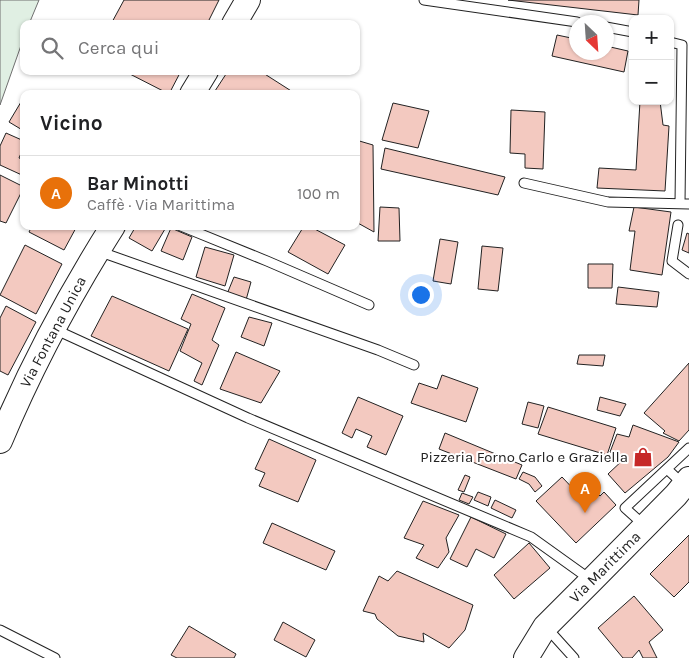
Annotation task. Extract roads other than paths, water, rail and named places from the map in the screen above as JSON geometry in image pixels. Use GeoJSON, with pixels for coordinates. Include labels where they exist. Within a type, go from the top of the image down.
{"type":"FeatureCollection","features":[{"type":"Feature","properties":{"kind":"main road"},"geometry":{"type":"LineString","coordinates":[[236,20],[248,0]]}},
{"type":"Feature","properties":{"kind":"main road"},"geometry":{"type":"LineString","coordinates":[[194,90],[204,75]]}},
{"type":"Feature","properties":{"kind":"main road","name":"Via Fontana Unica"},"geometry":{"type":"LineString","coordinates":[[0,441],[15,406],[54,329],[111,230]]}},
{"type":"Feature","properties":{"kind":"main road","name":"Via Marittima"},"geometry":{"type":"LineString","coordinates":[[526,658],[545,626],[687,482]]}},
{"type":"Feature","properties":{"kind":"main road"},"geometry":{"type":"LineString","coordinates":[[507,658],[545,626]]}},
{"type":"Feature","properties":{"kind":"lane"},"geometry":{"type":"LineString","coordinates":[[424,0],[569,21]]}},
{"type":"Feature","properties":{"kind":"lane"},"geometry":{"type":"LineString","coordinates":[[614,28],[629,31]]}},
{"type":"Feature","properties":{"kind":"lane"},"geometry":{"type":"LineString","coordinates":[[524,183],[608,202],[684,203],[682,45],[674,43]]}},
{"type":"Feature","properties":{"kind":"lane"},"geometry":{"type":"LineString","coordinates":[[678,225],[672,261],[689,274]]}},
{"type":"Feature","properties":{"kind":"lane"},"geometry":{"type":"LineString","coordinates":[[191,230],[369,305]]}},
{"type":"Feature","properties":{"kind":"lane"},"geometry":{"type":"LineString","coordinates":[[98,251],[378,350],[414,365]]}},
{"type":"Feature","properties":{"kind":"lane"},"geometry":{"type":"LineString","coordinates":[[54,329],[248,418],[531,537],[592,580]]}},
{"type":"Feature","properties":{"kind":"lane"},"geometry":{"type":"LineString","coordinates":[[645,526],[625,508],[689,448]]}},
{"type":"Feature","properties":{"kind":"lane"},"geometry":{"type":"LineString","coordinates":[[667,469],[687,482]]}},
{"type":"Feature","properties":{"kind":"lane"},"geometry":{"type":"LineString","coordinates":[[545,626],[574,658]]}},
{"type":"Feature","properties":{"kind":"lane"},"geometry":{"type":"LineString","coordinates":[[0,630],[55,658]]}},
{"type":"Feature","properties":{"kind":"place","name":"Pizzeria Forno Carlo e Graziella"},"geometry":{"type":"Point","coordinates":[643,457]}},
{"type":"Feature","properties":{"kind":"place","name":"Bar Minotti"},"geometry":{"type":"Point","coordinates":[585,513]}}]}
